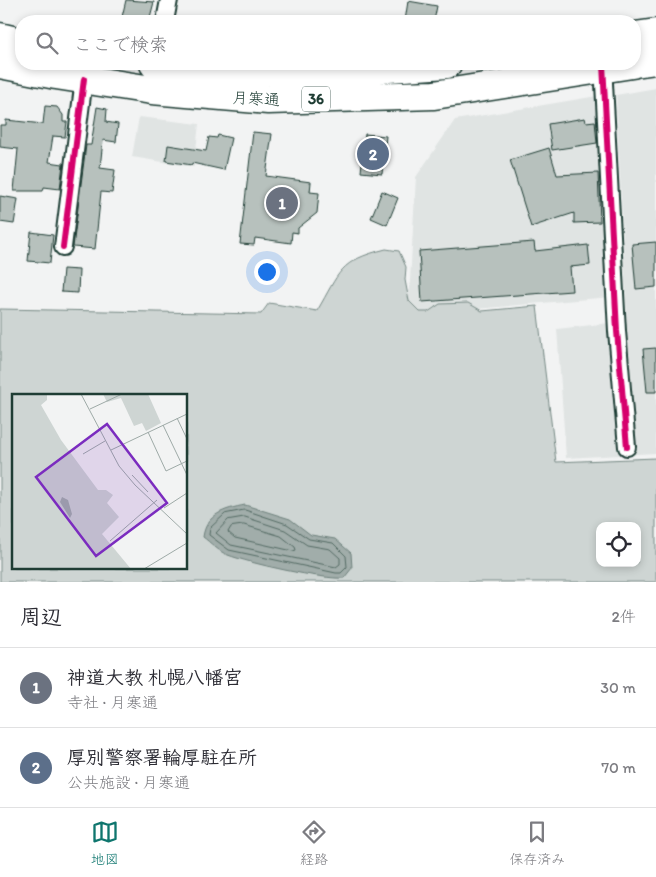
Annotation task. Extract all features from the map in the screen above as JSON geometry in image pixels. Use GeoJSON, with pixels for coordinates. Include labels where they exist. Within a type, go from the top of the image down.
{"type":"FeatureCollection","features":[{"type":"Feature","properties":{"kind":"highway"},"geometry":{"type":"LineString","coordinates":[[641,35],[656,33]]}},
{"type":"Feature","properties":{"kind":"highway"},"geometry":{"type":"LineString","coordinates":[[0,38],[15,41]]}},
{"type":"Feature","properties":{"kind":"highway","name":"月寒通"},"geometry":{"type":"LineString","coordinates":[[641,63],[656,60]]}},
{"type":"Feature","properties":{"kind":"highway","name":"月寒通"},"geometry":{"type":"LineString","coordinates":[[0,64],[15,67]]}},
{"type":"Feature","properties":{"kind":"highway","name":"月寒通"},"geometry":{"type":"LineString","coordinates":[[34,70],[84,79],[154,70],[290,74],[374,70]]}},
{"type":"Feature","properties":{"kind":"highway","name":"月寒通"},"geometry":{"type":"LineString","coordinates":[[154,70],[268,100],[374,99],[434,95],[580,70]]}},
{"type":"Feature","properties":{"kind":"highway"},"geometry":{"type":"LineString","coordinates":[[374,70],[374,99]]}},
{"type":"Feature","properties":{"kind":"street"},"geometry":{"type":"LineString","coordinates":[[165,15],[169,0]]}},
{"type":"Feature","properties":{"kind":"street"},"geometry":{"type":"LineString","coordinates":[[603,70],[617,331],[627,447]]}},
{"type":"Feature","properties":{"kind":"street"},"geometry":{"type":"LineString","coordinates":[[63,248],[84,79]]}},
{"type":"Feature","properties":{"kind":"shaded area"},"geometry":{"type":"Polygon","coordinates":[[[656,88],[656,453],[566,458],[557,329],[627,321],[616,95],[656,88]]]}},
{"type":"Feature","properties":{"kind":"shaded area"},"geometry":{"type":"Polygon","coordinates":[[[597,96],[610,297],[408,315],[416,177],[455,120],[597,96]]]}},
{"type":"Feature","properties":{"kind":"shaded area"},"geometry":{"type":"Polygon","coordinates":[[[139,117],[199,124],[194,167],[132,157],[139,117]]]}},
{"type":"Feature","properties":{"kind":"shaded area"},"geometry":{"type":"Polygon","coordinates":[[[386,249],[399,251],[406,267],[405,280],[409,301],[420,312],[428,312],[440,304],[468,303],[482,311],[537,306],[556,462],[656,458],[656,582],[0,582],[0,309],[261,314],[269,303],[317,311],[336,277],[358,258],[386,249]]]}},
{"type":"Feature","properties":{"kind":"water"},"geometry":{"type":"Polygon","coordinates":[[[245,505],[290,519],[311,535],[335,539],[351,553],[352,568],[344,578],[286,570],[225,554],[203,537],[205,529],[212,518],[230,508],[245,505]]]}},
{"type":"Feature","properties":{"kind":"building"},"geometry":{"type":"Polygon","coordinates":[[[126,0],[154,2],[151,15],[122,15],[126,0]]]}},
{"type":"Feature","properties":{"kind":"building"},"geometry":{"type":"Polygon","coordinates":[[[408,1],[437,6],[435,15],[406,15],[408,1]]]}},
{"type":"Feature","properties":{"kind":"building"},"geometry":{"type":"Polygon","coordinates":[[[45,106],[57,107],[63,115],[63,122],[67,122],[65,137],[53,136],[49,162],[63,164],[60,189],[44,187],[43,191],[14,191],[18,149],[0,147],[0,125],[6,125],[6,120],[43,124],[45,106]]]}},
{"type":"Feature","properties":{"kind":"building"},"geometry":{"type":"Polygon","coordinates":[[[97,107],[107,109],[106,122],[118,124],[116,142],[103,140],[100,168],[115,170],[112,193],[101,192],[95,249],[73,247],[86,145],[91,145],[97,107]]]}},
{"type":"Feature","properties":{"kind":"building"},"geometry":{"type":"Polygon","coordinates":[[[585,118],[586,122],[595,121],[597,143],[552,150],[548,124],[585,118]]]}},
{"type":"Feature","properties":{"kind":"building"},"geometry":{"type":"Polygon","coordinates":[[[253,132],[272,134],[266,176],[311,182],[310,192],[319,193],[317,213],[298,228],[298,233],[292,232],[291,243],[255,238],[254,245],[240,244],[253,132]]]}},
{"type":"Feature","properties":{"kind":"building"},"geometry":{"type":"Polygon","coordinates":[[[365,134],[386,136],[382,174],[361,172],[365,134]]]}},
{"type":"Feature","properties":{"kind":"building"},"geometry":{"type":"Polygon","coordinates":[[[218,135],[231,138],[224,170],[192,163],[192,165],[166,161],[168,145],[206,151],[209,137],[217,138],[218,135]]]}},
{"type":"Feature","properties":{"kind":"building"},"geometry":{"type":"Polygon","coordinates":[[[549,148],[557,175],[598,173],[600,222],[574,223],[574,213],[531,227],[510,160],[549,148]]]}},
{"type":"Feature","properties":{"kind":"building"},"geometry":{"type":"Polygon","coordinates":[[[382,191],[398,198],[387,225],[371,218],[382,191]]]}},
{"type":"Feature","properties":{"kind":"building"},"geometry":{"type":"Polygon","coordinates":[[[0,196],[18,199],[14,224],[0,222],[0,196]]]}},
{"type":"Feature","properties":{"kind":"building"},"geometry":{"type":"Polygon","coordinates":[[[31,232],[53,235],[50,263],[28,261],[31,232]]]}},
{"type":"Feature","properties":{"kind":"building"},"geometry":{"type":"Polygon","coordinates":[[[534,242],[535,251],[588,245],[590,265],[570,267],[572,291],[422,302],[419,251],[534,242]]]}},
{"type":"Feature","properties":{"kind":"building"},"geometry":{"type":"Polygon","coordinates":[[[656,242],[656,287],[636,289],[632,244],[656,242]]]}},
{"type":"Feature","properties":{"kind":"building"},"geometry":{"type":"Polygon","coordinates":[[[63,269],[79,270],[78,293],[61,292],[63,269]]]}},
{"type":"Feature","properties":{"kind":"building"},"geometry":{"type":"Polygon","coordinates":[[[656,348],[656,392],[647,392],[643,349],[656,348]]]}},
{"type":"Feature","properties":{"kind":"cycle path"},"geometry":{"type":"LineString","coordinates":[[603,70],[617,331],[627,447]]}},
{"type":"Feature","properties":{"kind":"cycle path"},"geometry":{"type":"LineString","coordinates":[[63,247],[84,79]]}},
{"type":"Feature","properties":{"kind":"place","name":"厚別警察署輪厚駐在所"},"geometry":{"type":"Point","coordinates":[373,154]}},
{"type":"Feature","properties":{"kind":"place","name":"神道大教 札幌八幡宮"},"geometry":{"type":"Point","coordinates":[282,203]}}]}
